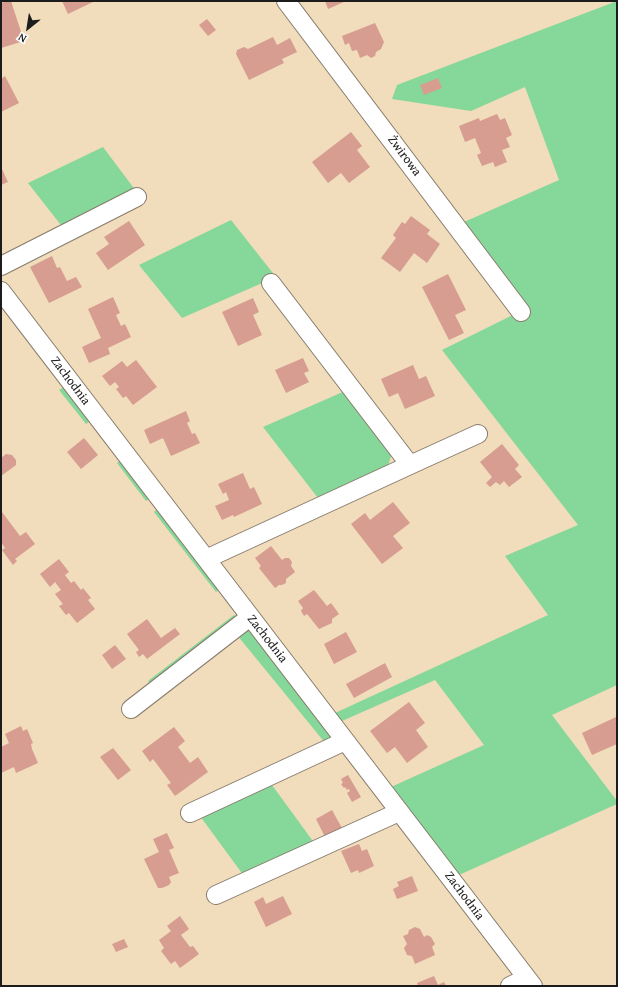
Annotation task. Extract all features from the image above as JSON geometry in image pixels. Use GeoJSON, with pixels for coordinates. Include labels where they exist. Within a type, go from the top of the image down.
{"type":"FeatureCollection","features":[{"type":"Feature","properties":{"kind":"street","name":"Żwirowa"},"geometry":{"type":"LineString","coordinates":[[286,1],[521,312]]}},
{"type":"Feature","properties":{"kind":"street"},"geometry":{"type":"LineString","coordinates":[[1,266],[137,197]]}},
{"type":"Feature","properties":{"kind":"street"},"geometry":{"type":"LineString","coordinates":[[271,283],[410,465]]}},
{"type":"Feature","properties":{"kind":"street","name":"Zachodnia"},"geometry":{"type":"LineString","coordinates":[[1,291],[530,982]]}},
{"type":"Feature","properties":{"kind":"street"},"geometry":{"type":"LineString","coordinates":[[206,559],[478,434]]}},
{"type":"Feature","properties":{"kind":"street"},"geometry":{"type":"LineString","coordinates":[[131,709],[250,617]]}},
{"type":"Feature","properties":{"kind":"street"},"geometry":{"type":"LineString","coordinates":[[190,813],[345,741]]}},
{"type":"Feature","properties":{"kind":"street"},"geometry":{"type":"LineString","coordinates":[[216,895],[399,812]]}},
{"type":"Feature","properties":{"kind":"street"},"geometry":{"type":"LineString","coordinates":[[510,986],[530,982]]}},
{"type":"Feature","properties":{"kind":"green space"},"geometry":{"type":"Polygon","coordinates":[[[617,1],[617,685],[552,715],[617,801],[617,804],[459,875],[391,787],[484,745],[435,680],[342,721],[335,713],[548,615],[505,556],[578,525],[442,350],[529,307],[464,222],[559,180],[525,87],[471,111],[392,99],[397,85],[617,1]]]}},
{"type":"Feature","properties":{"kind":"green space"},"geometry":{"type":"Polygon","coordinates":[[[103,147],[136,191],[64,229],[28,183],[103,147]]]}},
{"type":"Feature","properties":{"kind":"green space"},"geometry":{"type":"Polygon","coordinates":[[[231,220],[276,277],[182,318],[139,265],[231,220]]]}},
{"type":"Feature","properties":{"kind":"green space"},"geometry":{"type":"Polygon","coordinates":[[[66,386],[92,420],[86,424],[59,390],[66,386]]]}},
{"type":"Feature","properties":{"kind":"green space"},"geometry":{"type":"Polygon","coordinates":[[[345,391],[392,453],[388,466],[318,498],[263,427],[345,391]]]}},
{"type":"Feature","properties":{"kind":"green space"},"geometry":{"type":"Polygon","coordinates":[[[122,459],[151,498],[146,501],[117,463],[122,459]]]}},
{"type":"Feature","properties":{"kind":"green space"},"geometry":{"type":"Polygon","coordinates":[[[158,508],[221,588],[216,592],[154,512],[158,508]]]}},
{"type":"Feature","properties":{"kind":"green space"},"geometry":{"type":"Polygon","coordinates":[[[234,615],[238,619],[153,688],[148,681],[234,615]]]}},
{"type":"Feature","properties":{"kind":"green space"},"geometry":{"type":"Polygon","coordinates":[[[249,626],[336,740],[326,744],[237,635],[249,626]]]}},
{"type":"Feature","properties":{"kind":"green space"},"geometry":{"type":"Polygon","coordinates":[[[272,785],[315,844],[244,876],[200,816],[272,785]]]}},
{"type":"Feature","properties":{"kind":"building"},"geometry":{"type":"Polygon","coordinates":[[[11,1],[24,41],[1,48],[1,3],[11,1]]]}},
{"type":"Feature","properties":{"kind":"building"},"geometry":{"type":"Polygon","coordinates":[[[62,1],[95,1],[68,14],[62,1]]]}},
{"type":"Feature","properties":{"kind":"building"},"geometry":{"type":"Polygon","coordinates":[[[325,1],[346,1],[328,9],[325,1]]]}},
{"type":"Feature","properties":{"kind":"building"},"geometry":{"type":"Polygon","coordinates":[[[207,19],[216,30],[208,36],[199,25],[207,19]]]}},
{"type":"Feature","properties":{"kind":"building"},"geometry":{"type":"Polygon","coordinates":[[[375,23],[384,42],[381,49],[371,58],[367,55],[360,58],[357,50],[352,51],[349,43],[345,45],[342,36],[375,23]]]}},
{"type":"Feature","properties":{"kind":"building"},"geometry":{"type":"Polygon","coordinates":[[[273,37],[277,45],[290,38],[297,52],[282,59],[284,63],[249,80],[236,54],[237,50],[244,47],[248,49],[273,37]]]}},
{"type":"Feature","properties":{"kind":"building"},"geometry":{"type":"Polygon","coordinates":[[[5,76],[19,103],[1,112],[1,79],[5,76]]]}},
{"type":"Feature","properties":{"kind":"building"},"geometry":{"type":"Polygon","coordinates":[[[438,78],[442,88],[424,95],[420,85],[438,78]]]}},
{"type":"Feature","properties":{"kind":"building"},"geometry":{"type":"Polygon","coordinates":[[[497,114],[500,120],[505,118],[512,135],[506,138],[510,147],[502,150],[507,162],[495,167],[493,162],[482,166],[477,155],[481,153],[475,138],[465,142],[459,126],[479,118],[480,121],[497,114]]]}},
{"type":"Feature","properties":{"kind":"building"},"geometry":{"type":"Polygon","coordinates":[[[351,132],[362,146],[357,150],[370,167],[349,183],[341,173],[328,183],[312,162],[351,132]]]}},
{"type":"Feature","properties":{"kind":"building"},"geometry":{"type":"Polygon","coordinates":[[[1,167],[8,182],[1,185],[1,167]]]}},
{"type":"Feature","properties":{"kind":"building"},"geometry":{"type":"Polygon","coordinates":[[[411,216],[430,230],[427,234],[440,244],[427,263],[414,253],[400,272],[381,258],[396,238],[393,235],[402,222],[405,224],[411,216]]]}},
{"type":"Feature","properties":{"kind":"building"},"geometry":{"type":"Polygon","coordinates":[[[129,221],[145,245],[108,270],[96,253],[109,244],[104,237],[129,221]]]}},
{"type":"Feature","properties":{"kind":"building"},"geometry":{"type":"Polygon","coordinates":[[[52,256],[57,268],[60,267],[67,281],[76,277],[82,287],[49,303],[30,267],[52,256]]]}},
{"type":"Feature","properties":{"kind":"building"},"geometry":{"type":"Polygon","coordinates":[[[448,274],[466,310],[455,315],[464,333],[449,340],[422,287],[448,274]]]}},
{"type":"Feature","properties":{"kind":"building"},"geometry":{"type":"Polygon","coordinates":[[[113,297],[120,313],[116,315],[121,326],[125,324],[131,337],[108,348],[110,354],[89,363],[82,347],[101,338],[88,309],[113,297]]]}},
{"type":"Feature","properties":{"kind":"building"},"geometry":{"type":"Polygon","coordinates":[[[253,298],[259,312],[253,315],[262,335],[238,346],[222,312],[253,298]]]}},
{"type":"Feature","properties":{"kind":"building"},"geometry":{"type":"Polygon","coordinates":[[[303,358],[309,371],[304,373],[309,382],[286,393],[275,370],[303,358]]]}},
{"type":"Feature","properties":{"kind":"building"},"geometry":{"type":"Polygon","coordinates":[[[136,360],[157,387],[133,405],[126,396],[123,398],[116,389],[119,387],[115,382],[110,386],[102,376],[122,361],[127,367],[136,360]]]}},
{"type":"Feature","properties":{"kind":"building"},"geometry":{"type":"Polygon","coordinates":[[[413,365],[419,379],[426,376],[435,396],[405,409],[398,393],[389,397],[381,379],[413,365]]]}},
{"type":"Feature","properties":{"kind":"building"},"geometry":{"type":"Polygon","coordinates":[[[186,411],[190,421],[187,423],[192,434],[195,433],[200,443],[171,456],[163,438],[150,444],[144,430],[186,411]]]}},
{"type":"Feature","properties":{"kind":"building"},"geometry":{"type":"Polygon","coordinates":[[[84,438],[98,455],[81,469],[67,452],[84,438]]]}},
{"type":"Feature","properties":{"kind":"building"},"geometry":{"type":"Polygon","coordinates":[[[502,444],[519,465],[515,469],[522,477],[509,487],[504,481],[500,485],[496,482],[490,487],[486,483],[492,477],[480,462],[502,444]]]}},
{"type":"Feature","properties":{"kind":"building"},"geometry":{"type":"Polygon","coordinates":[[[6,454],[12,455],[16,460],[16,465],[1,476],[1,458],[6,454]]]}},
{"type":"Feature","properties":{"kind":"building"},"geometry":{"type":"Polygon","coordinates":[[[243,473],[250,489],[254,487],[262,504],[234,517],[233,515],[222,520],[215,506],[229,500],[226,492],[223,494],[218,484],[243,473]]]}},
{"type":"Feature","properties":{"kind":"building"},"geometry":{"type":"Polygon","coordinates":[[[393,502],[410,523],[393,536],[403,548],[382,564],[351,524],[365,513],[370,520],[393,502]]]}},
{"type":"Feature","properties":{"kind":"building"},"geometry":{"type":"Polygon","coordinates":[[[2,512],[20,536],[26,532],[35,544],[15,559],[17,561],[13,565],[2,550],[5,548],[1,542],[2,512]]]}},
{"type":"Feature","properties":{"kind":"building"},"geometry":{"type":"Polygon","coordinates":[[[271,546],[282,560],[289,558],[292,562],[291,566],[295,572],[286,579],[286,583],[275,588],[259,568],[261,566],[255,558],[271,546]]]}},
{"type":"Feature","properties":{"kind":"building"},"geometry":{"type":"Polygon","coordinates":[[[59,559],[69,572],[65,575],[71,583],[74,581],[81,590],[83,588],[91,598],[88,600],[95,609],[77,623],[69,613],[66,615],[59,606],[63,604],[55,594],[61,590],[55,582],[50,587],[40,574],[59,559]]]}},
{"type":"Feature","properties":{"kind":"building"},"geometry":{"type":"Polygon","coordinates":[[[314,590],[327,606],[331,603],[339,614],[332,619],[332,623],[319,629],[307,614],[304,616],[301,611],[303,608],[298,601],[314,590]]]}},
{"type":"Feature","properties":{"kind":"building"},"geometry":{"type":"Polygon","coordinates":[[[147,619],[161,638],[175,628],[180,634],[147,659],[143,654],[139,657],[136,652],[139,650],[127,634],[147,619]]]}},
{"type":"Feature","properties":{"kind":"building"},"geometry":{"type":"Polygon","coordinates":[[[346,632],[357,652],[334,664],[324,644],[346,632]]]}},
{"type":"Feature","properties":{"kind":"building"},"geometry":{"type":"Polygon","coordinates":[[[115,645],[126,659],[112,669],[102,655],[115,645]]]}},
{"type":"Feature","properties":{"kind":"building"},"geometry":{"type":"Polygon","coordinates":[[[385,663],[392,677],[354,698],[346,684],[385,663]]]}},
{"type":"Feature","properties":{"kind":"building"},"geometry":{"type":"Polygon","coordinates":[[[409,702],[425,723],[416,730],[428,747],[407,763],[395,747],[387,753],[370,731],[409,702]]]}},
{"type":"Feature","properties":{"kind":"building"},"geometry":{"type":"Polygon","coordinates":[[[616,717],[617,744],[592,755],[582,733],[616,717]]]}},
{"type":"Feature","properties":{"kind":"building"},"geometry":{"type":"Polygon","coordinates":[[[21,726],[23,731],[27,729],[33,743],[31,744],[32,749],[38,763],[16,773],[14,767],[1,773],[1,747],[9,743],[5,734],[21,726]]]}},
{"type":"Feature","properties":{"kind":"building"},"geometry":{"type":"Polygon","coordinates":[[[174,727],[185,741],[178,747],[190,763],[198,757],[208,772],[175,796],[167,785],[171,783],[153,759],[150,762],[142,751],[174,727]]]}},
{"type":"Feature","properties":{"kind":"building"},"geometry":{"type":"Polygon","coordinates":[[[113,748],[131,770],[118,780],[100,757],[113,748]]]}},
{"type":"Feature","properties":{"kind":"building"},"geometry":{"type":"Polygon","coordinates":[[[348,775],[361,797],[352,802],[347,793],[350,791],[349,789],[347,790],[341,784],[343,783],[341,779],[348,775]]]}},
{"type":"Feature","properties":{"kind":"building"},"geometry":{"type":"Polygon","coordinates":[[[332,810],[343,830],[326,839],[316,819],[332,810]]]}},
{"type":"Feature","properties":{"kind":"building"},"geometry":{"type":"Polygon","coordinates":[[[167,833],[174,848],[169,850],[179,873],[169,877],[171,882],[169,885],[158,888],[144,859],[159,852],[153,839],[167,833]]]}},
{"type":"Feature","properties":{"kind":"building"},"geometry":{"type":"Polygon","coordinates":[[[359,844],[362,851],[367,849],[374,866],[359,873],[358,870],[351,873],[341,851],[359,844]]]}},
{"type":"Feature","properties":{"kind":"building"},"geometry":{"type":"Polygon","coordinates":[[[412,876],[418,891],[397,899],[393,889],[399,886],[397,882],[412,876]]]}},
{"type":"Feature","properties":{"kind":"building"},"geometry":{"type":"Polygon","coordinates":[[[283,896],[292,914],[266,927],[254,902],[263,897],[266,904],[283,896]]]}},
{"type":"Feature","properties":{"kind":"building"},"geometry":{"type":"Polygon","coordinates":[[[180,916],[189,929],[181,935],[190,947],[193,946],[199,954],[180,968],[175,961],[171,964],[161,951],[164,948],[159,940],[171,931],[167,926],[180,916]]]}},
{"type":"Feature","properties":{"kind":"building"},"geometry":{"type":"Polygon","coordinates":[[[415,927],[420,929],[424,937],[427,935],[431,937],[435,944],[432,947],[435,955],[415,964],[412,956],[407,955],[404,948],[407,944],[403,936],[408,934],[409,930],[415,927]]]}},
{"type":"Feature","properties":{"kind":"building"},"geometry":{"type":"Polygon","coordinates":[[[124,939],[128,947],[116,952],[112,944],[124,939]]]}},
{"type":"Feature","properties":{"kind":"building"},"geometry":{"type":"Polygon","coordinates":[[[434,976],[438,985],[444,982],[446,986],[418,986],[417,983],[434,976]]]}}]}
